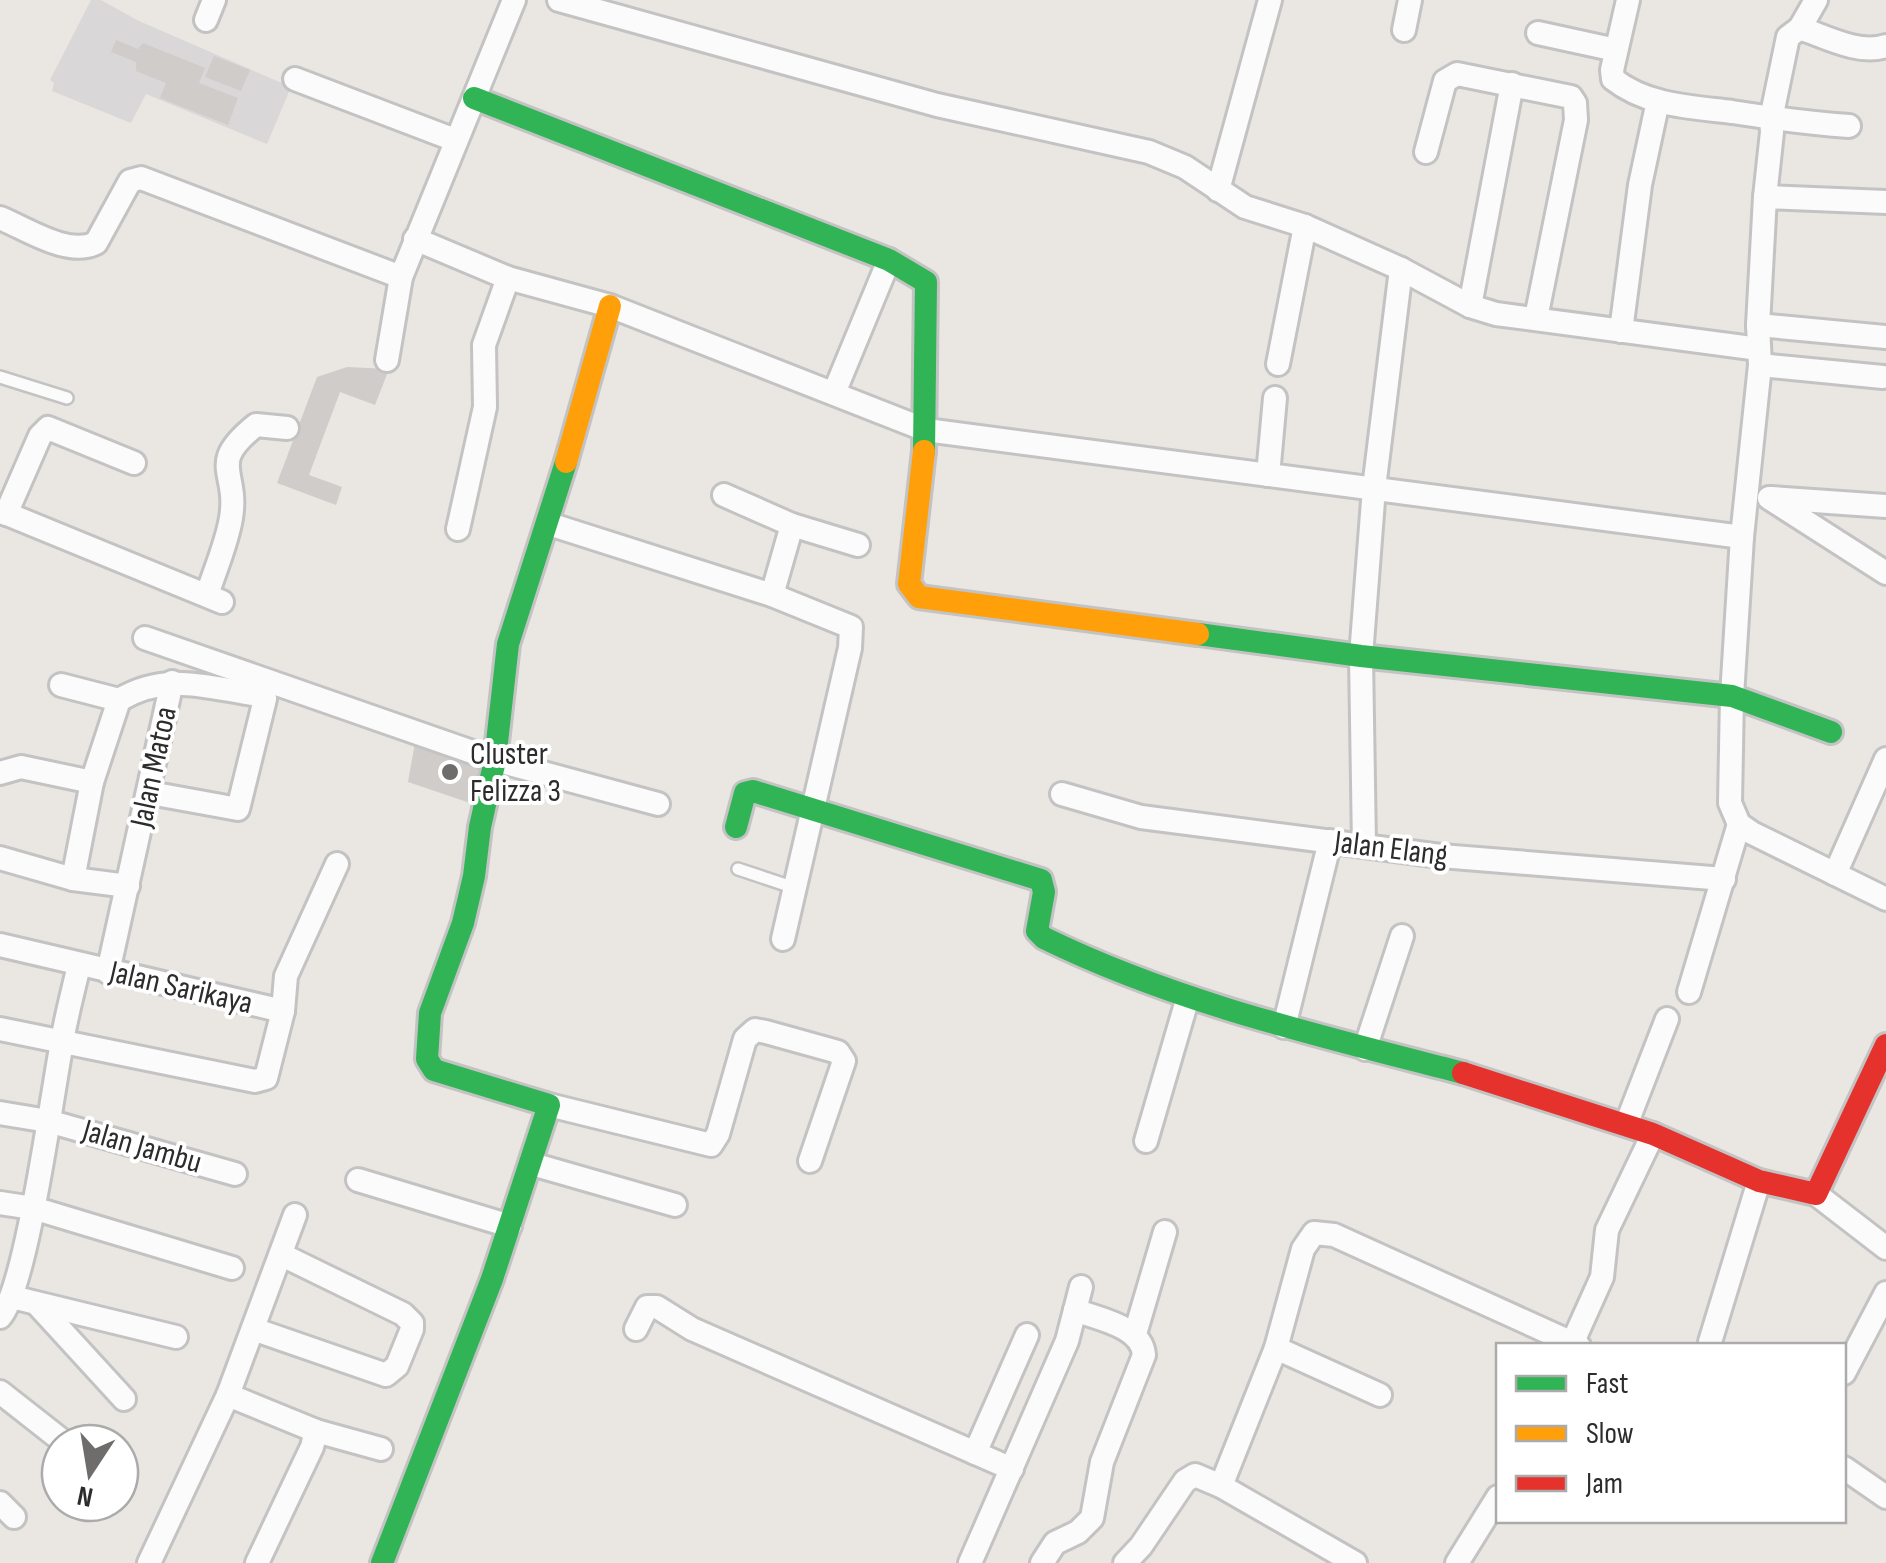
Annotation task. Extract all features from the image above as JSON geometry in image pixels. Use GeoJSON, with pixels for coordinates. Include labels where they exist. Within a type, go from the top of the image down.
{"type":"FeatureCollection","features":[{"type":"Feature","properties":{"kind":"street"},"geometry":{"type":"LineString","coordinates":[[386,360],[401,278],[514,0]]}},
{"type":"Feature","properties":{"kind":"street"},"geometry":{"type":"LineString","coordinates":[[559,0],[937,105],[1149,152],[1185,167],[1260,213],[1305,226],[1401,269],[1470,306],[1496,314],[1621,331],[1883,377]]}},
{"type":"Feature","properties":{"kind":"street"},"geometry":{"type":"LineString","coordinates":[[1218,190],[1270,0]]}},
{"type":"Feature","properties":{"kind":"street"},"geometry":{"type":"LineString","coordinates":[[1404,30],[1410,0]]}},
{"type":"Feature","properties":{"kind":"street"},"geometry":{"type":"LineString","coordinates":[[1628,0],[1613,79],[1658,101],[1692,109],[1849,126]]}},
{"type":"Feature","properties":{"kind":"street"},"geometry":{"type":"LineString","coordinates":[[1690,992],[1738,824],[1730,804],[1732,696],[1742,537],[1758,496],[1758,325],[1771,119],[1788,37],[1800,28],[1816,0]]}},
{"type":"Feature","properties":{"kind":"street"},"geometry":{"type":"LineString","coordinates":[[1800,28],[1853,46],[1875,50],[1886,46]]}},
{"type":"Feature","properties":{"kind":"street"},"geometry":{"type":"LineString","coordinates":[[1538,34],[1616,50]]}},
{"type":"Feature","properties":{"kind":"street"},"geometry":{"type":"LineString","coordinates":[[1426,152],[1441,93],[1450,77],[1457,74],[1571,97],[1576,110],[1536,318]]}},
{"type":"Feature","properties":{"kind":"street"},"geometry":{"type":"LineString","coordinates":[[296,79],[455,140]]}},
{"type":"Feature","properties":{"kind":"street"},"geometry":{"type":"LineString","coordinates":[[1470,306],[1512,84]]}},
{"type":"Feature","properties":{"kind":"street"},"geometry":{"type":"LineString","coordinates":[[474,98],[889,260],[926,282],[926,430],[909,584],[919,597],[1361,656],[1732,696],[1831,732]]}},
{"type":"Feature","properties":{"kind":"street"},"geometry":{"type":"LineString","coordinates":[[1621,331],[1640,186],[1658,101]]}},
{"type":"Feature","properties":{"kind":"street"},"geometry":{"type":"LineString","coordinates":[[0,218],[63,245],[87,248],[96,243],[130,181],[141,178],[401,278]]}},
{"type":"Feature","properties":{"kind":"street"},"geometry":{"type":"LineString","coordinates":[[1765,197],[1886,202]]}},
{"type":"Feature","properties":{"kind":"street"},"geometry":{"type":"LineString","coordinates":[[1278,364],[1305,226]]}},
{"type":"Feature","properties":{"kind":"street"},"geometry":{"type":"LineString","coordinates":[[415,239],[508,278],[610,306],[926,430],[1742,537]]}},
{"type":"Feature","properties":{"kind":"street"},"geometry":{"type":"LineString","coordinates":[[834,393],[889,260]]}},
{"type":"Feature","properties":{"kind":"street"},"geometry":{"type":"LineString","coordinates":[[1364,846],[1361,656],[1374,488],[1401,269]]}},
{"type":"Feature","properties":{"kind":"street"},"geometry":{"type":"LineString","coordinates":[[458,529],[485,407],[484,345],[508,278]]}},
{"type":"Feature","properties":{"kind":"street"},"geometry":{"type":"LineString","coordinates":[[610,306],[550,524],[508,644],[495,760],[464,923],[430,1013],[426,1059],[441,1074],[710,1146],[718,1134],[745,1040],[756,1030],[766,1032],[838,1052],[844,1061],[810,1161]]}},
{"type":"Feature","properties":{"kind":"street"},"geometry":{"type":"LineString","coordinates":[[1758,325],[1886,337]]}},
{"type":"Feature","properties":{"kind":"street"},"geometry":{"type":"LineString","coordinates":[[1268,475],[1275,398]]}},
{"type":"Feature","properties":{"kind":"street"},"geometry":{"type":"LineString","coordinates":[[134,464],[48,428],[40,436],[3,512],[215,598],[230,522],[226,461],[229,451],[256,425],[286,428]]}},
{"type":"Feature","properties":{"kind":"street"},"geometry":{"type":"LineString","coordinates":[[724,495],[858,546]]}},
{"type":"Feature","properties":{"kind":"street"},"geometry":{"type":"LineString","coordinates":[[1758,496],[1886,506]]}},
{"type":"Feature","properties":{"kind":"street"},"geometry":{"type":"LineString","coordinates":[[1758,496],[1886,573]]}},
{"type":"Feature","properties":{"kind":"street"},"geometry":{"type":"LineString","coordinates":[[550,524],[772,595],[853,630],[783,940]]}},
{"type":"Feature","properties":{"kind":"street"},"geometry":{"type":"LineString","coordinates":[[772,595],[792,524]]}},
{"type":"Feature","properties":{"kind":"street"},"geometry":{"type":"LineString","coordinates":[[146,638],[495,760],[658,804]]}},
{"type":"Feature","properties":{"kind":"street"},"geometry":{"type":"LineString","coordinates":[[150,793],[234,810],[242,803],[265,699],[260,695],[177,683]]}},
{"type":"Feature","properties":{"kind":"street","name":"Jalan Matoa"},"geometry":{"type":"LineString","coordinates":[[73,879],[92,782],[120,700],[142,686],[177,683],[108,972]]}},
{"type":"Feature","properties":{"kind":"street"},"geometry":{"type":"LineString","coordinates":[[62,685],[120,700]]}},
{"type":"Feature","properties":{"kind":"street"},"geometry":{"type":"LineString","coordinates":[[1835,874],[1886,759]]}},
{"type":"Feature","properties":{"kind":"street"},"geometry":{"type":"LineString","coordinates":[[0,773],[22,767],[92,782]]}},
{"type":"Feature","properties":{"kind":"street"},"geometry":{"type":"LineString","coordinates":[[736,827],[749,790],[1041,880],[1044,892],[1036,930],[1044,938],[1105,968],[1284,1027],[1501,1084],[1653,1134],[1759,1181],[1816,1194],[1886,1248]]}},
{"type":"Feature","properties":{"kind":"street","name":"Jalan Elang"},"geometry":{"type":"LineString","coordinates":[[1062,794],[1141,817],[1330,842],[1724,879]]}},
{"type":"Feature","properties":{"kind":"street"},"geometry":{"type":"LineString","coordinates":[[1865,806],[1886,818]]}},
{"type":"Feature","properties":{"kind":"street"},"geometry":{"type":"LineString","coordinates":[[1738,824],[1886,899]]}},
{"type":"Feature","properties":{"kind":"street"},"geometry":{"type":"LineString","coordinates":[[1284,1027],[1330,842]]}},
{"type":"Feature","properties":{"kind":"street"},"geometry":{"type":"LineString","coordinates":[[0,858],[73,879],[128,886]]}},
{"type":"Feature","properties":{"kind":"street"},"geometry":{"type":"LineString","coordinates":[[0,1030],[262,1080],[270,1074],[286,976],[336,864]]}},
{"type":"Feature","properties":{"kind":"street"},"geometry":{"type":"LineString","coordinates":[[1365,1049],[1402,936]]}},
{"type":"Feature","properties":{"kind":"street","name":"Jalan Sarikaya"},"geometry":{"type":"LineString","coordinates":[[0,945],[283,1011]]}},
{"type":"Feature","properties":{"kind":"street"},"geometry":{"type":"LineString","coordinates":[[79,964],[33,1208],[5,1308],[37,1304],[176,1337]]}},
{"type":"Feature","properties":{"kind":"street"},"geometry":{"type":"LineString","coordinates":[[1146,1141],[1188,997]]}},
{"type":"Feature","properties":{"kind":"street"},"geometry":{"type":"LineString","coordinates":[[1626,1125],[1667,1019]]}},
{"type":"Feature","properties":{"kind":"street"},"geometry":{"type":"LineString","coordinates":[[1816,1194],[1886,1045]]}},
{"type":"Feature","properties":{"kind":"street"},"geometry":{"type":"LineString","coordinates":[[382,1563],[510,1226],[549,1105]]}},
{"type":"Feature","properties":{"kind":"street","name":"Jalan Jambu"},"geometry":{"type":"LineString","coordinates":[[0,1114],[48,1120],[235,1174]]}},
{"type":"Feature","properties":{"kind":"street"},"geometry":{"type":"LineString","coordinates":[[1575,1343],[1602,1277],[1608,1230],[1653,1134]]}},
{"type":"Feature","properties":{"kind":"street"},"geometry":{"type":"LineString","coordinates":[[532,1164],[675,1205]]}},
{"type":"Feature","properties":{"kind":"street"},"geometry":{"type":"LineString","coordinates":[[358,1180],[510,1226]]}},
{"type":"Feature","properties":{"kind":"street"},"geometry":{"type":"LineString","coordinates":[[1710,1342],[1759,1181]]}},
{"type":"Feature","properties":{"kind":"street"},"geometry":{"type":"LineString","coordinates":[[0,1203],[33,1208],[232,1268]]}},
{"type":"Feature","properties":{"kind":"street"},"geometry":{"type":"LineString","coordinates":[[157,1560],[228,1395],[295,1215]]}},
{"type":"Feature","properties":{"kind":"street"},"geometry":{"type":"LineString","coordinates":[[1135,1334],[1165,1232]]}},
{"type":"Feature","properties":{"kind":"street"},"geometry":{"type":"LineString","coordinates":[[1221,1486],[1276,1348],[1306,1240],[1314,1233],[1324,1232],[1570,1343]]}},
{"type":"Feature","properties":{"kind":"street"},"geometry":{"type":"LineString","coordinates":[[253,1329],[386,1375],[397,1366],[407,1341],[412,1323],[403,1314],[282,1255]]}},
{"type":"Feature","properties":{"kind":"street"},"geometry":{"type":"LineString","coordinates":[[970,1563],[1067,1341],[1081,1287]]}},
{"type":"Feature","properties":{"kind":"street"},"geometry":{"type":"LineString","coordinates":[[1846,1369],[1886,1293]]}},
{"type":"Feature","properties":{"kind":"street"},"geometry":{"type":"LineString","coordinates":[[37,1304],[124,1399]]}},
{"type":"Feature","properties":{"kind":"street"},"geometry":{"type":"LineString","coordinates":[[636,1329],[647,1307],[657,1307],[692,1330],[1012,1469]]}},
{"type":"Feature","properties":{"kind":"street"},"geometry":{"type":"LineString","coordinates":[[1042,1563],[1055,1543],[1078,1532],[1092,1518],[1102,1462],[1142,1363],[1143,1346],[1135,1334],[1075,1310]]}},
{"type":"Feature","properties":{"kind":"street"},"geometry":{"type":"LineString","coordinates":[[975,1453],[1026,1335]]}},
{"type":"Feature","properties":{"kind":"street"},"geometry":{"type":"LineString","coordinates":[[1276,1348],[1380,1395]]}},
{"type":"Feature","properties":{"kind":"street"},"geometry":{"type":"LineString","coordinates":[[0,1392],[40,1423]]}},
{"type":"Feature","properties":{"kind":"street"},"geometry":{"type":"LineString","coordinates":[[228,1395],[316,1431],[380,1449]]}},
{"type":"Feature","properties":{"kind":"street"},"geometry":{"type":"LineString","coordinates":[[263,1561],[316,1431]]}},
{"type":"Feature","properties":{"kind":"street"},"geometry":{"type":"LineString","coordinates":[[1846,1469],[1886,1496]]}},
{"type":"Feature","properties":{"kind":"street"},"geometry":{"type":"LineString","coordinates":[[1124,1563],[1142,1546],[1185,1481],[1195,1475],[1354,1563]]}},
{"type":"Feature","properties":{"kind":"street"},"geometry":{"type":"LineString","coordinates":[[1457,1563],[1496,1499]]}},
{"type":"Feature","properties":{"kind":"lane"},"geometry":{"type":"LineString","coordinates":[[0,377],[67,398]]}},
{"type":"Feature","properties":{"kind":"lane"},"geometry":{"type":"LineString","coordinates":[[738,869],[794,888]]}},
{"type":"Feature","properties":{"kind":"shaded area"},"geometry":{"type":"Polygon","coordinates":[[[91,0],[101,0],[139,21],[291,87],[267,144],[146,94],[131,123],[52,91],[54,83],[50,80],[91,0]]]}},
{"type":"Feature","properties":{"kind":"building"},"geometry":{"type":"Polygon","coordinates":[[[116,40],[138,49],[143,43],[205,68],[199,83],[238,98],[228,125],[160,98],[166,83],[136,71],[136,62],[111,52],[116,40]]]}},
{"type":"Feature","properties":{"kind":"building"},"geometry":{"type":"Polygon","coordinates":[[[214,56],[250,70],[241,91],[205,77],[214,56]]]}},
{"type":"Feature","properties":{"kind":"building"},"geometry":{"type":"Polygon","coordinates":[[[347,367],[389,369],[375,405],[340,392],[309,475],[342,487],[336,505],[277,483],[317,377],[347,367]]]}},
{"type":"Feature","properties":{"kind":"building","name":"Cluster Felizza 3"},"geometry":{"type":"Polygon","coordinates":[[[416,737],[492,762],[479,806],[408,782],[416,737]]]}},
{"type":"Feature","properties":{"kind":"traffic: fast"},"geometry":{"type":"LineString","coordinates":[[474,98],[889,260],[926,282],[924,451]]}},
{"type":"Feature","properties":{"kind":"traffic: fast"},"geometry":{"type":"LineString","coordinates":[[382,1563],[492,1279],[549,1105],[434,1070],[427,1059],[430,1013],[463,923],[474,876],[495,760],[508,644],[566,462]]}},
{"type":"Feature","properties":{"kind":"traffic: fast"},"geometry":{"type":"LineString","coordinates":[[1198,634],[1361,656],[1732,696],[1831,732]]}},
{"type":"Feature","properties":{"kind":"traffic: fast"},"geometry":{"type":"LineString","coordinates":[[736,827],[745,793],[753,791],[1041,880],[1044,892],[1037,931],[1094,961],[1198,1000],[1463,1073]]}},
{"type":"Feature","properties":{"kind":"traffic: slow"},"geometry":{"type":"LineString","coordinates":[[566,462],[610,306]]}},
{"type":"Feature","properties":{"kind":"traffic: slow"},"geometry":{"type":"LineString","coordinates":[[924,451],[909,584],[919,597],[1198,634]]}},
{"type":"Feature","properties":{"kind":"traffic: jam"},"geometry":{"type":"LineString","coordinates":[[1463,1073],[1653,1134],[1759,1181],[1816,1194],[1886,1045]]}},
{"type":"Feature","properties":{"kind":"place","name":"Cluster Felizza 3"},"geometry":{"type":"Point","coordinates":[450,772]}}]}
